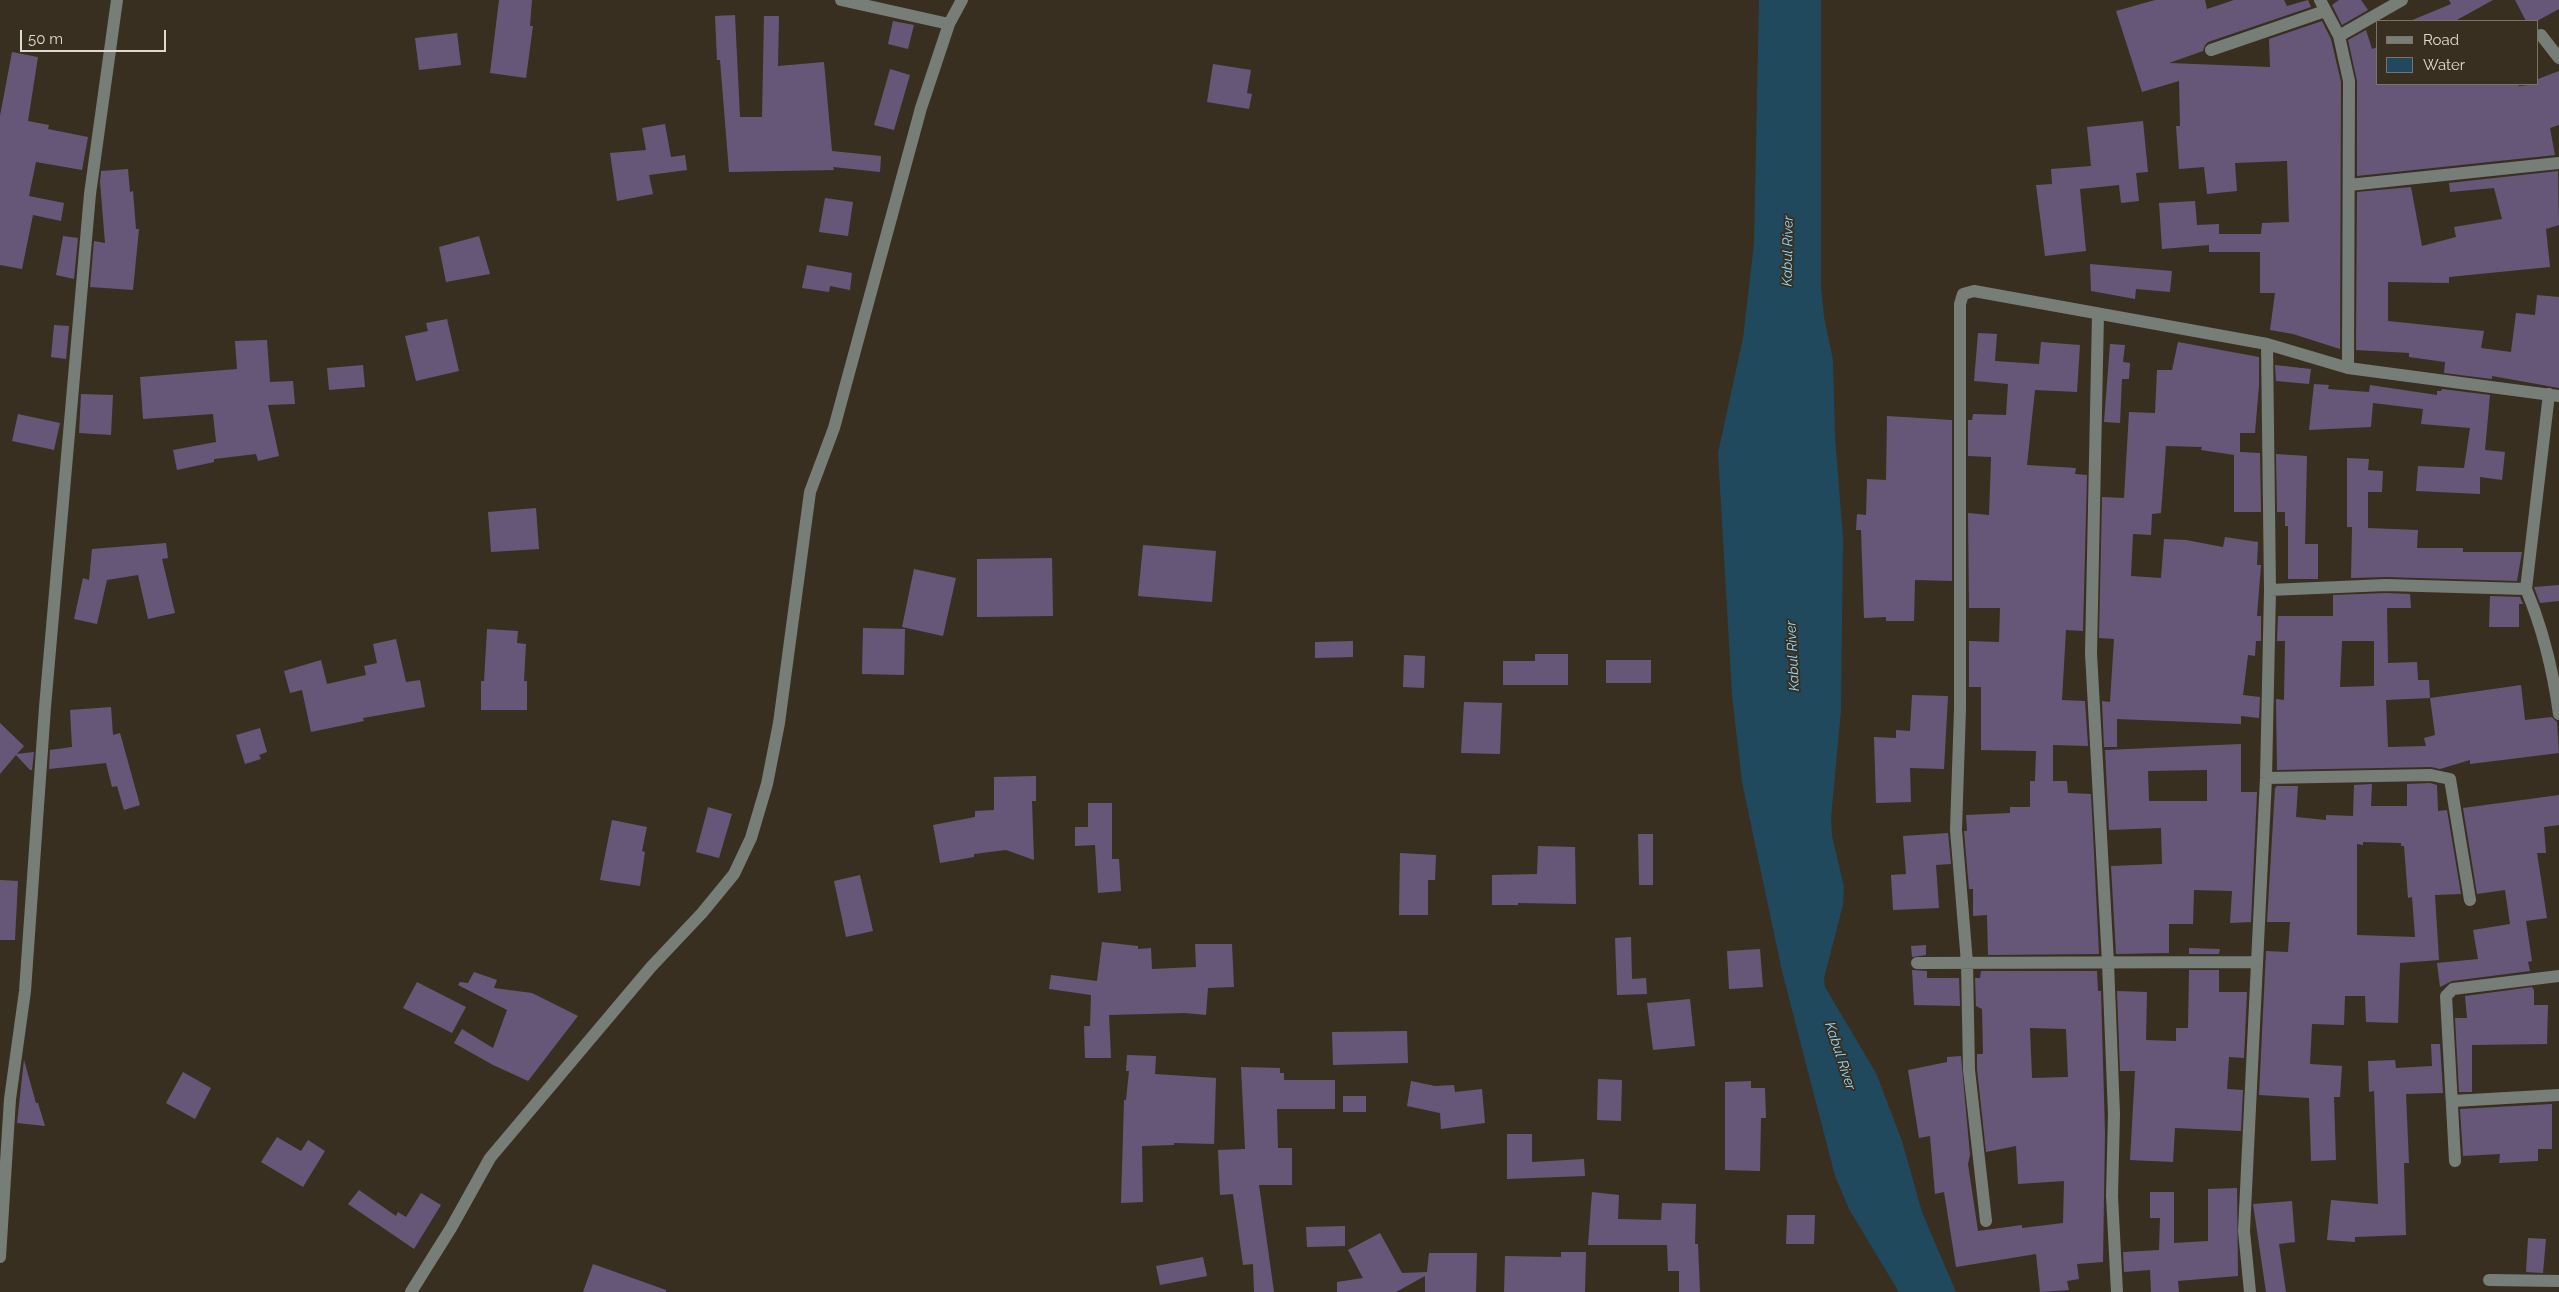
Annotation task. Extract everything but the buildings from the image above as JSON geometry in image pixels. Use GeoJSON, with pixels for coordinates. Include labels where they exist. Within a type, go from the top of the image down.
{"type":"FeatureCollection","features":[{"type":"Feature","properties":{"kind":"street"},"geometry":{"type":"LineString","coordinates":[[0,1257],[10,1099],[25,991],[44,707],[90,194],[117,0]]}},
{"type":"Feature","properties":{"kind":"street"},"geometry":{"type":"LineString","coordinates":[[841,0],[949,24]]}},
{"type":"Feature","properties":{"kind":"street"},"geometry":{"type":"LineString","coordinates":[[411,1292],[451,1228],[490,1158],[651,967],[702,913],[734,874],[751,838],[767,784],[779,723],[810,492],[834,428],[921,108],[949,24],[962,0]]}},
{"type":"Feature","properties":{"kind":"street"},"geometry":{"type":"LineString","coordinates":[[2340,36],[2402,0]]}},
{"type":"Feature","properties":{"kind":"street"},"geometry":{"type":"LineString","coordinates":[[2211,50],[2322,6],[2340,36],[2350,81],[2348,368]]}},
{"type":"Feature","properties":{"kind":"street"},"geometry":{"type":"LineString","coordinates":[[2541,35],[2559,58]]}},
{"type":"Feature","properties":{"kind":"street"},"geometry":{"type":"LineString","coordinates":[[2349,185],[2559,163]]}},
{"type":"Feature","properties":{"kind":"street"},"geometry":{"type":"LineString","coordinates":[[1986,1221],[1969,1070],[1967,963],[1956,830],[1960,709],[1960,304],[1964,294],[1974,291],[2267,344],[2348,368],[2554,395],[2526,589],[2537,615],[2557,678],[2559,714]]}},
{"type":"Feature","properties":{"kind":"street"},"geometry":{"type":"LineString","coordinates":[[2098,314],[2091,653],[2108,963],[2114,1114],[2112,1196],[2117,1292]]}},
{"type":"Feature","properties":{"kind":"street"},"geometry":{"type":"LineString","coordinates":[[2250,1292],[2244,1231],[2266,778],[2270,590],[2267,344]]}},
{"type":"Feature","properties":{"kind":"street"},"geometry":{"type":"LineString","coordinates":[[2270,590],[2386,585],[2526,589]]}},
{"type":"Feature","properties":{"kind":"street"},"geometry":{"type":"LineString","coordinates":[[2266,778],[2431,775],[2450,779],[2470,900]]}},
{"type":"Feature","properties":{"kind":"street"},"geometry":{"type":"LineString","coordinates":[[1917,963],[2257,962]]}},
{"type":"Feature","properties":{"kind":"street"},"geometry":{"type":"LineString","coordinates":[[2455,1161],[2446,996],[2452,989],[2559,976]]}},
{"type":"Feature","properties":{"kind":"street"},"geometry":{"type":"LineString","coordinates":[[2453,1101],[2559,1095]]}},
{"type":"Feature","properties":{"kind":"street"},"geometry":{"type":"LineString","coordinates":[[2489,1280],[2559,1281]]}},
{"type":"Feature","properties":{"kind":"water","name":"Kabul River"},"geometry":{"type":"Polygon","coordinates":[[[1759,0],[1821,0],[1821,287],[1824,317],[1833,360],[1835,437],[1843,538],[1841,710],[1831,818],[1832,836],[1844,887],[1843,905],[1824,978],[1825,987],[1876,1073],[1902,1141],[1922,1212],[1956,1292],[1899,1292],[1849,1209],[1835,1176],[1782,971],[1742,782],[1732,695],[1718,453],[1743,338],[1754,244],[1759,0]]]}}]}
